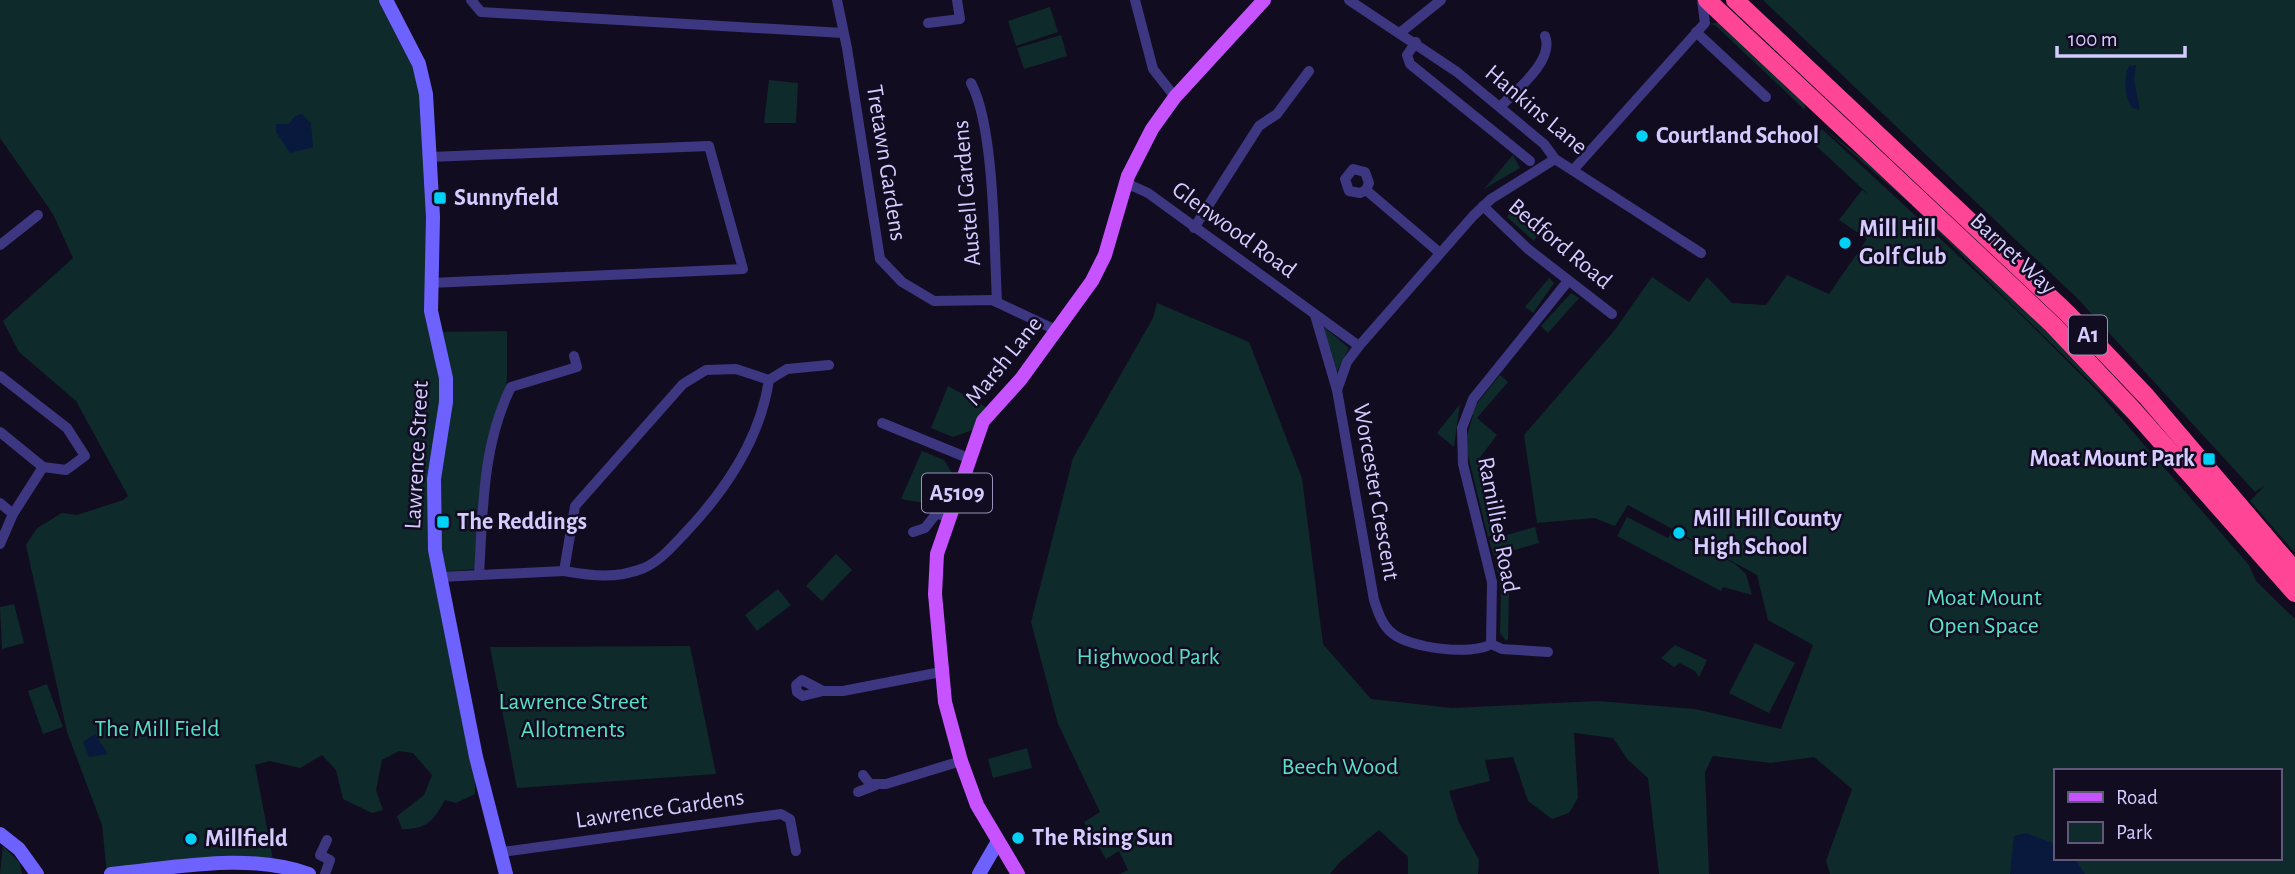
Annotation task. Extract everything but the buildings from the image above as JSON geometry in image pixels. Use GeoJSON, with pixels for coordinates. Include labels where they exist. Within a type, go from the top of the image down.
{"type":"FeatureCollection","features":[{"type":"Feature","properties":{"kind":"highway","name":"Barnet Way"},"geometry":{"type":"LineString","coordinates":[[1705,0],[2053,325],[2134,411],[2295,593]]}},
{"type":"Feature","properties":{"kind":"highway","name":"Barnet Way"},"geometry":{"type":"LineString","coordinates":[[1735,0],[2067,313],[2146,396],[2295,571]]}},
{"type":"Feature","properties":{"kind":"main road","name":"Marsh Lane"},"geometry":{"type":"LineString","coordinates":[[1018,874],[997,843],[977,805],[961,761],[945,702],[935,569],[949,516],[968,458],[992,408],[1021,379],[1092,281],[1105,255],[1126,183],[1152,129],[1175,97],[1264,0]]}},
{"type":"Feature","properties":{"kind":"street","name":"Lawrence Street"},"geometry":{"type":"LineString","coordinates":[[386,0],[419,64],[426,94],[433,217],[431,311],[446,378],[446,402],[434,480],[435,550],[476,757],[506,874]]}},
{"type":"Feature","properties":{"kind":"street"},"geometry":{"type":"LineString","coordinates":[[471,0],[481,12],[843,33]]}},
{"type":"Feature","properties":{"kind":"street","name":"Tretawn Gardens"},"geometry":{"type":"LineString","coordinates":[[837,0],[880,259],[902,282],[934,301],[997,302],[1058,331]]}},
{"type":"Feature","properties":{"kind":"street"},"geometry":{"type":"LineString","coordinates":[[928,23],[960,19],[957,0]]}},
{"type":"Feature","properties":{"kind":"street"},"geometry":{"type":"LineString","coordinates":[[1135,0],[1153,69],[1175,97]]}},
{"type":"Feature","properties":{"kind":"street","name":"Hankins Lane"},"geometry":{"type":"LineString","coordinates":[[1349,0],[1416,42],[1544,144],[1555,159],[1701,253]]}},
{"type":"Feature","properties":{"kind":"street"},"geometry":{"type":"LineString","coordinates":[[1401,32],[1441,0]]}},
{"type":"Feature","properties":{"kind":"street"},"geometry":{"type":"LineString","coordinates":[[1574,169],[1705,23],[1705,0]]}},
{"type":"Feature","properties":{"kind":"street"},"geometry":{"type":"LineString","coordinates":[[1696,32],[1766,97]]}},
{"type":"Feature","properties":{"kind":"street"},"geometry":{"type":"LineString","coordinates":[[1500,107],[1542,60],[1547,47],[1545,36]]}},
{"type":"Feature","properties":{"kind":"street","name":"Hankins Lane"},"geometry":{"type":"LineString","coordinates":[[1416,42],[1407,55],[1410,64],[1530,161]]}},
{"type":"Feature","properties":{"kind":"street"},"geometry":{"type":"LineString","coordinates":[[1194,228],[1259,126],[1277,114],[1309,71]]}},
{"type":"Feature","properties":{"kind":"street","name":"Austell Gardens"},"geometry":{"type":"LineString","coordinates":[[971,83],[981,108],[989,172],[997,302]]}},
{"type":"Feature","properties":{"kind":"street"},"geometry":{"type":"LineString","coordinates":[[430,157],[709,146],[743,269],[430,283]]}},
{"type":"Feature","properties":{"kind":"street","name":"Worcester Crescent"},"geometry":{"type":"LineString","coordinates":[[1548,652],[1502,649],[1491,645],[1476,649],[1419,646],[1393,634],[1380,616],[1337,390],[1347,362],[1359,346],[1483,206],[1555,159]]}},
{"type":"Feature","properties":{"kind":"street","name":"Glenwood Road"},"geometry":{"type":"LineString","coordinates":[[1126,183],[1148,193],[1359,346]]}},
{"type":"Feature","properties":{"kind":"street"},"geometry":{"type":"LineString","coordinates":[[1366,190],[1440,253]]}},
{"type":"Feature","properties":{"kind":"street","name":"Bedford Road"},"geometry":{"type":"LineString","coordinates":[[1483,206],[1568,281],[1612,314]]}},
{"type":"Feature","properties":{"kind":"street"},"geometry":{"type":"LineString","coordinates":[[0,227],[4,241],[38,215]]}},
{"type":"Feature","properties":{"kind":"street","name":"Ramillies Road"},"geometry":{"type":"LineString","coordinates":[[1491,645],[1492,582],[1463,464],[1462,428],[1473,399],[1568,281]]}},
{"type":"Feature","properties":{"kind":"street"},"geometry":{"type":"LineString","coordinates":[[1315,315],[1337,390]]}},
{"type":"Feature","properties":{"kind":"street"},"geometry":{"type":"LineString","coordinates":[[479,575],[486,458],[501,407],[511,387],[577,367],[575,356]]}},
{"type":"Feature","properties":{"kind":"street"},"geometry":{"type":"LineString","coordinates":[[564,571],[575,506],[683,384],[706,370],[736,369],[769,380],[787,369],[829,365]]}},
{"type":"Feature","properties":{"kind":"street"},"geometry":{"type":"LineString","coordinates":[[0,376],[67,428],[85,456],[66,470],[43,467],[0,432]]}},
{"type":"Feature","properties":{"kind":"street"},"geometry":{"type":"LineString","coordinates":[[440,577],[564,571],[592,576],[620,575],[646,567],[669,550],[706,511],[734,475],[765,408],[769,380]]}},
{"type":"Feature","properties":{"kind":"street"},"geometry":{"type":"LineString","coordinates":[[882,423],[968,458]]}},
{"type":"Feature","properties":{"kind":"street"},"geometry":{"type":"LineString","coordinates":[[0,544],[13,514],[43,467]]}},
{"type":"Feature","properties":{"kind":"street"},"geometry":{"type":"LineString","coordinates":[[0,503],[13,514]]}},
{"type":"Feature","properties":{"kind":"street"},"geometry":{"type":"LineString","coordinates":[[913,532],[925,528],[936,514],[949,516]]}},
{"type":"Feature","properties":{"kind":"street"},"geometry":{"type":"LineString","coordinates":[[823,691],[844,691],[941,672]]}},
{"type":"Feature","properties":{"kind":"street"},"geometry":{"type":"LineString","coordinates":[[858,792],[961,761]]}},
{"type":"Feature","properties":{"kind":"street"},"geometry":{"type":"LineString","coordinates":[[863,775],[866,781],[877,785]]}},
{"type":"Feature","properties":{"kind":"street","name":"Lawrence Gardens"},"geometry":{"type":"LineString","coordinates":[[502,852],[781,814],[790,819],[796,851]]}},
{"type":"Feature","properties":{"kind":"street"},"geometry":{"type":"LineString","coordinates":[[0,834],[19,849],[37,874]]}},
{"type":"Feature","properties":{"kind":"street"},"geometry":{"type":"LineString","coordinates":[[325,874],[330,860],[320,855],[327,840]]}},
{"type":"Feature","properties":{"kind":"street"},"geometry":{"type":"LineString","coordinates":[[983,869],[997,843]]}},
{"type":"Feature","properties":{"kind":"street"},"geometry":{"type":"LineString","coordinates":[[983,869],[1006,858]]}},
{"type":"Feature","properties":{"kind":"street"},"geometry":{"type":"LineString","coordinates":[[111,874],[191,866],[269,863],[309,874]]}},
{"type":"Feature","properties":{"kind":"green space","name":"The Mill Field"},"geometry":{"type":"Polygon","coordinates":[[[0,0],[386,0],[419,64],[436,332],[507,331],[507,379],[475,569],[440,572],[476,757],[475,794],[456,803],[445,800],[433,818],[423,826],[402,829],[397,816],[424,795],[432,775],[413,753],[399,751],[382,760],[376,790],[383,810],[372,813],[343,799],[336,770],[322,755],[300,768],[270,761],[255,765],[274,865],[107,874],[102,825],[67,732],[26,545],[37,528],[62,513],[77,515],[128,496],[76,401],[19,352],[3,321],[73,258],[53,214],[0,138],[0,0]]]}},
{"type":"Feature","properties":{"kind":"green space"},"geometry":{"type":"Polygon","coordinates":[[[1763,0],[2295,0],[2295,553],[2250,501],[2265,485],[2255,492],[2078,299],[1763,0]]]}},
{"type":"Feature","properties":{"kind":"green space"},"geometry":{"type":"Polygon","coordinates":[[[1050,7],[1058,32],[1016,46],[1008,21],[1050,7]]]}},
{"type":"Feature","properties":{"kind":"green space"},"geometry":{"type":"Polygon","coordinates":[[[1720,22],[1804,101],[1805,110],[1715,25],[1709,24],[1720,22]]]}},
{"type":"Feature","properties":{"kind":"green space"},"geometry":{"type":"Polygon","coordinates":[[[1061,35],[1067,56],[1024,69],[1017,48],[1061,35]]]}},
{"type":"Feature","properties":{"kind":"green space"},"geometry":{"type":"Polygon","coordinates":[[[769,80],[798,83],[796,123],[764,123],[769,80]]]}},
{"type":"Feature","properties":{"kind":"green space"},"geometry":{"type":"Polygon","coordinates":[[[1821,126],[1879,172],[2033,316],[2133,420],[2127,418],[1907,201],[1821,126]]]}},
{"type":"Feature","properties":{"kind":"green space"},"geometry":{"type":"Polygon","coordinates":[[[1822,129],[2003,297],[2100,394],[2249,565],[2256,581],[2295,619],[2295,874],[1830,874],[1826,861],[1852,789],[1814,757],[1771,763],[1713,756],[1705,772],[1709,874],[1659,874],[1648,778],[1628,760],[1613,738],[1574,733],[1578,798],[1569,813],[1552,819],[1528,801],[1513,757],[1485,760],[1490,781],[1449,791],[1459,823],[1479,860],[1478,874],[1408,874],[1408,857],[1379,830],[1340,862],[1330,874],[1119,874],[1128,870],[1119,851],[1106,859],[1084,822],[1100,812],[1058,724],[1031,622],[1073,458],[1153,318],[1157,303],[1249,342],[1302,478],[1323,644],[1371,699],[1452,708],[1597,701],[1695,709],[1781,729],[1813,645],[1768,620],[1757,575],[1628,505],[1615,526],[1594,518],[1537,523],[1524,435],[1614,331],[1652,277],[1689,302],[1707,277],[1732,303],[1766,305],[1787,275],[1829,294],[1867,239],[1839,220],[1862,190],[1868,194],[1812,142],[1822,129]]]}},
{"type":"Feature","properties":{"kind":"green space"},"geometry":{"type":"Polygon","coordinates":[[[1513,155],[1520,168],[1484,189],[1513,155]]]}},
{"type":"Feature","properties":{"kind":"green space"},"geometry":{"type":"Polygon","coordinates":[[[1510,212],[1540,232],[1534,241],[1507,217],[1510,212]]]}},
{"type":"Feature","properties":{"kind":"green space"},"geometry":{"type":"Polygon","coordinates":[[[1549,278],[1554,283],[1533,313],[1525,307],[1549,278]]]}},
{"type":"Feature","properties":{"kind":"green space"},"geometry":{"type":"Polygon","coordinates":[[[1571,293],[1579,298],[1548,333],[1541,326],[1571,293]]]}},
{"type":"Feature","properties":{"kind":"green space"},"geometry":{"type":"Polygon","coordinates":[[[1324,329],[1349,348],[1336,373],[1324,329]]]}},
{"type":"Feature","properties":{"kind":"green space"},"geometry":{"type":"Polygon","coordinates":[[[1500,375],[1508,382],[1477,418],[1497,435],[1478,460],[1484,464],[1481,473],[1498,532],[1488,537],[1465,443],[1473,415],[1470,412],[1500,375]]]}},
{"type":"Feature","properties":{"kind":"green space"},"geometry":{"type":"Polygon","coordinates":[[[948,386],[986,407],[973,430],[953,437],[931,428],[948,386]]]}},
{"type":"Feature","properties":{"kind":"green space"},"geometry":{"type":"Polygon","coordinates":[[[1460,404],[1454,447],[1437,433],[1460,404]]]}},
{"type":"Feature","properties":{"kind":"green space"},"geometry":{"type":"Polygon","coordinates":[[[922,451],[944,460],[955,478],[945,507],[901,499],[922,451]]]}},
{"type":"Feature","properties":{"kind":"green space","name":"Mill Hill County High School"},"geometry":{"type":"Polygon","coordinates":[[[1627,517],[1668,538],[1672,531],[1735,564],[1746,574],[1752,595],[1723,587],[1721,591],[1617,536],[1627,517]]]}},
{"type":"Feature","properties":{"kind":"green space"},"geometry":{"type":"Polygon","coordinates":[[[1535,527],[1539,543],[1494,556],[1489,540],[1535,527]]]}},
{"type":"Feature","properties":{"kind":"green space"},"geometry":{"type":"Polygon","coordinates":[[[836,554],[852,570],[822,601],[806,586],[836,554]]]}},
{"type":"Feature","properties":{"kind":"green space"},"geometry":{"type":"Polygon","coordinates":[[[1502,557],[1509,591],[1506,641],[1500,633],[1501,590],[1495,559],[1502,557]]]}},
{"type":"Feature","properties":{"kind":"green space"},"geometry":{"type":"Polygon","coordinates":[[[778,589],[791,605],[757,631],[745,615],[778,589]]]}},
{"type":"Feature","properties":{"kind":"green space"},"geometry":{"type":"Polygon","coordinates":[[[14,604],[24,643],[2,649],[0,607],[14,604]]]}},
{"type":"Feature","properties":{"kind":"green space"},"geometry":{"type":"Polygon","coordinates":[[[1755,643],[1795,663],[1769,713],[1729,693],[1755,643]]]}},
{"type":"Feature","properties":{"kind":"green space"},"geometry":{"type":"Polygon","coordinates":[[[1675,645],[1707,660],[1699,677],[1695,671],[1680,663],[1674,667],[1661,658],[1675,645]]]}},
{"type":"Feature","properties":{"kind":"green space","name":"Lawrence Street Allotments"},"geometry":{"type":"Polygon","coordinates":[[[690,646],[716,774],[517,788],[490,647],[690,646]]]}},
{"type":"Feature","properties":{"kind":"green space"},"geometry":{"type":"Polygon","coordinates":[[[47,684],[63,727],[43,734],[28,691],[47,684]]]}},
{"type":"Feature","properties":{"kind":"green space"},"geometry":{"type":"Polygon","coordinates":[[[1027,748],[1032,768],[993,778],[988,759],[1027,748]]]}},
{"type":"Feature","properties":{"kind":"green space"},"geometry":{"type":"Polygon","coordinates":[[[3,846],[20,863],[22,874],[0,874],[3,846]]]}},
{"type":"Feature","properties":{"kind":"water"},"geometry":{"type":"Polygon","coordinates":[[[2136,65],[2134,80],[2140,110],[2132,108],[2126,88],[2129,66],[2136,65]]]}},
{"type":"Feature","properties":{"kind":"water"},"geometry":{"type":"Polygon","coordinates":[[[302,114],[311,123],[313,147],[290,153],[276,132],[276,124],[289,124],[295,116],[302,114]]]}},
{"type":"Feature","properties":{"kind":"water"},"geometry":{"type":"Polygon","coordinates":[[[95,734],[108,754],[89,757],[83,742],[95,734]]]}},
{"type":"Feature","properties":{"kind":"water"},"geometry":{"type":"Polygon","coordinates":[[[2026,833],[2054,844],[2054,860],[2075,860],[2085,874],[2010,874],[2014,836],[2026,833]]]}},
{"type":"Feature","properties":{"kind":"place","name":"Courtland School"},"geometry":{"type":"Point","coordinates":[1642,136]}},
{"type":"Feature","properties":{"kind":"place","name":"Sunnyfield"},"geometry":{"type":"Point","coordinates":[440,198]}},
{"type":"Feature","properties":{"kind":"place","name":"Mill Hill Golf Club"},"geometry":{"type":"Point","coordinates":[1845,243]}},
{"type":"Feature","properties":{"kind":"place","name":"Moat Mount Park"},"geometry":{"type":"Point","coordinates":[2209,459]}},
{"type":"Feature","properties":{"kind":"place","name":"The Reddings"},"geometry":{"type":"Point","coordinates":[443,522]}},
{"type":"Feature","properties":{"kind":"place","name":"Mill Hill County High School"},"geometry":{"type":"Point","coordinates":[1679,533]}},
{"type":"Feature","properties":{"kind":"place","name":"The Rising Sun"},"geometry":{"type":"Point","coordinates":[1018,838]}},
{"type":"Feature","properties":{"kind":"place","name":"Millfield"},"geometry":{"type":"Point","coordinates":[191,839]}},
{"type":"Feature","properties":{"kind":"park label","name":"Moat Mount Open Space"},"geometry":{"type":"Point","coordinates":[1984,612]}},
{"type":"Feature","properties":{"kind":"park label","name":"Highwood Park"},"geometry":{"type":"Point","coordinates":[1148,657]}},
{"type":"Feature","properties":{"kind":"park label","name":"Beech Wood"},"geometry":{"type":"Point","coordinates":[1340,767]}}]}
